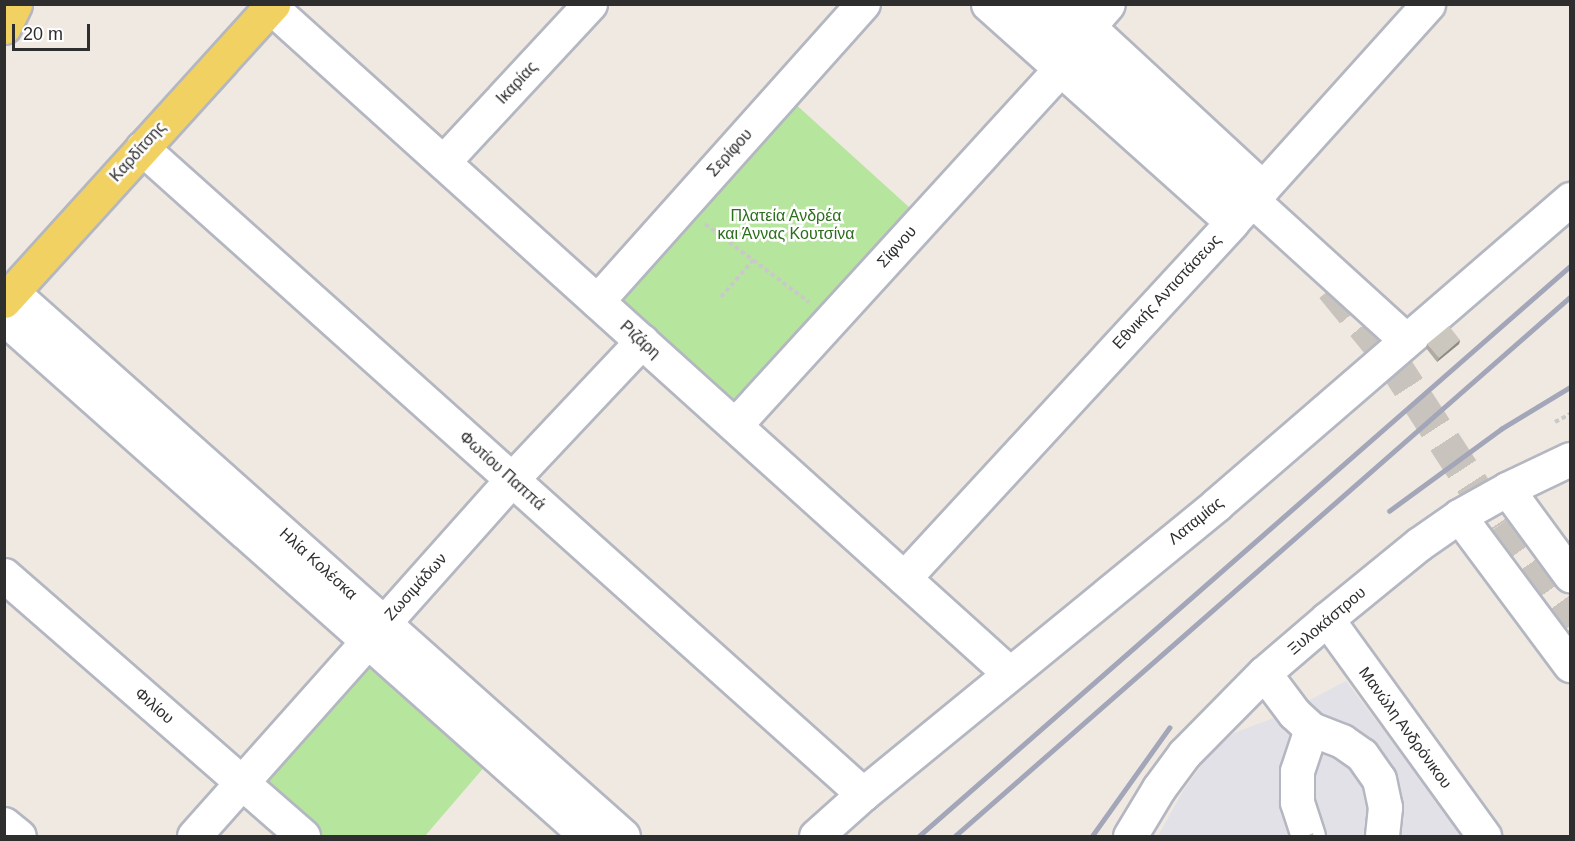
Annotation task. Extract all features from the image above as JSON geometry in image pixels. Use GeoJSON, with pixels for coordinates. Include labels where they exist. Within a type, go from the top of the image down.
{"type":"FeatureCollection","features":[{"type":"Feature","properties":{"kind":"main road"},"geometry":{"type":"LineString","coordinates":[[4,27],[15,4]]}},
{"type":"Feature","properties":{"kind":"main road","name":"Καρδίτσης"},"geometry":{"type":"LineString","coordinates":[[7,304],[142,148],[272,6]]}},
{"type":"Feature","properties":{"kind":"street","name":"Ικαρίας"},"geometry":{"type":"LineString","coordinates":[[443,162],[590,4]]}},
{"type":"Feature","properties":{"kind":"street","name":"Σερίφου"},"geometry":{"type":"LineString","coordinates":[[597,301],[863,4]]}},
{"type":"Feature","properties":{"kind":"street"},"geometry":{"type":"LineString","coordinates":[[988,4],[1060,69],[1243,199]]}},
{"type":"Feature","properties":{"kind":"street"},"geometry":{"type":"LineString","coordinates":[[1028,4],[1243,199],[1405,339]]}},
{"type":"Feature","properties":{"kind":"street"},"geometry":{"type":"LineString","coordinates":[[1064,4],[1098,16],[1243,199]]}},
{"type":"Feature","properties":{"kind":"street","name":"Εθνικής Αντιστάσεως"},"geometry":{"type":"LineString","coordinates":[[904,578],[1243,199],[1428,4]]}},
{"type":"Feature","properties":{"kind":"street","name":"Ριζάρη"},"geometry":{"type":"LineString","coordinates":[[272,6],[1009,673]]}},
{"type":"Feature","properties":{"kind":"street","name":"Σίφνου"},"geometry":{"type":"LineString","coordinates":[[735,425],[1060,69]]}},
{"type":"Feature","properties":{"kind":"street","name":"Φωτίου Παππά"},"geometry":{"type":"LineString","coordinates":[[142,148],[863,794]]}},
{"type":"Feature","properties":{"kind":"street","name":"Λαταμίας"},"geometry":{"type":"LineString","coordinates":[[816,837],[863,794],[1217,504],[1405,339],[1570,199]]}},
{"type":"Feature","properties":{"kind":"street","name":"Ηλία Κολέσκα"},"geometry":{"type":"LineString","coordinates":[[7,304],[376,633],[623,837]]}},
{"type":"Feature","properties":{"kind":"street","name":"Ζωσιμάδων"},"geometry":{"type":"LineString","coordinates":[[194,837],[512,480],[642,341]]}},
{"type":"Feature","properties":{"kind":"street","name":"Ξυλοκάστρου"},"geometry":{"type":"LineString","coordinates":[[1130,837],[1159,788],[1184,754],[1264,673],[1419,544],[1459,516],[1507,489],[1570,459]]}},
{"type":"Feature","properties":{"kind":"street"},"geometry":{"type":"LineString","coordinates":[[1507,489],[1570,575]]}},
{"type":"Feature","properties":{"kind":"street"},"geometry":{"type":"LineString","coordinates":[[1459,516],[1570,665]]}},
{"type":"Feature","properties":{"kind":"street","name":"Φιλίου"},"geometry":{"type":"LineString","coordinates":[[4,575],[303,837]]}},
{"type":"Feature","properties":{"kind":"street","name":"Μανώλη Ανδρόνικου"},"geometry":{"type":"LineString","coordinates":[[1328,619],[1484,837]]}},
{"type":"Feature","properties":{"kind":"street","name":"Ηλία Κολέσκα"},"geometry":{"type":"LineString","coordinates":[[376,633],[587,837]]}},
{"type":"Feature","properties":{"kind":"street"},"geometry":{"type":"LineString","coordinates":[[1264,673],[1294,713],[1311,729],[1342,741],[1362,755],[1379,779],[1384,807],[1382,837]]}},
{"type":"Feature","properties":{"kind":"street"},"geometry":{"type":"LineString","coordinates":[[1308,837],[1297,802],[1297,771],[1311,729]]}},
{"type":"Feature","properties":{"kind":"street"},"geometry":{"type":"LineString","coordinates":[[4,824],[19,837]]}},
{"type":"Feature","properties":{"kind":"path"},"geometry":{"type":"LineString","coordinates":[[699,219],[818,309]]}},
{"type":"Feature","properties":{"kind":"path"},"geometry":{"type":"LineString","coordinates":[[721,297],[754,259]]}},
{"type":"Feature","properties":{"kind":"path"},"geometry":{"type":"LineString","coordinates":[[1555,422],[1570,414]]}},
{"type":"Feature","properties":{"kind":"shaded area"},"geometry":{"type":"Polygon","coordinates":[[[1346,681],[1464,836],[1158,836],[1183,791],[1208,756],[1234,733],[1281,715],[1346,681]]]}},
{"type":"Feature","properties":{"kind":"green space","name":"Πλατεία Ανδρέα και Άννας Κουτσίνα"},"geometry":{"type":"Polygon","coordinates":[[[792,101],[910,208],[730,405],[612,298],[792,101]]]}},
{"type":"Feature","properties":{"kind":"green space"},"geometry":{"type":"Polygon","coordinates":[[[371,661],[486,765],[425,836],[319,836],[258,786],[371,661]]]}},
{"type":"Feature","properties":{"kind":"building"},"geometry":{"type":"Polygon","coordinates":[[[1449,326],[1460,340],[1439,358],[1427,344],[1449,326]]]}},
{"type":"Feature","properties":{"kind":"tunnel"},"geometry":{"type":"LineString","coordinates":[[1332,287],[1391,359],[1499,525],[1570,625]]}},
{"type":"Feature","properties":{"kind":"railway"},"geometry":{"type":"LineString","coordinates":[[919,836],[1570,266]]}},
{"type":"Feature","properties":{"kind":"railway"},"geometry":{"type":"LineString","coordinates":[[955,836],[1570,297]]}},
{"type":"Feature","properties":{"kind":"railway"},"geometry":{"type":"LineString","coordinates":[[1389,511],[1501,429],[1570,387]]}},
{"type":"Feature","properties":{"kind":"railway"},"geometry":{"type":"LineString","coordinates":[[1092,836],[1169,728]]}}]}
